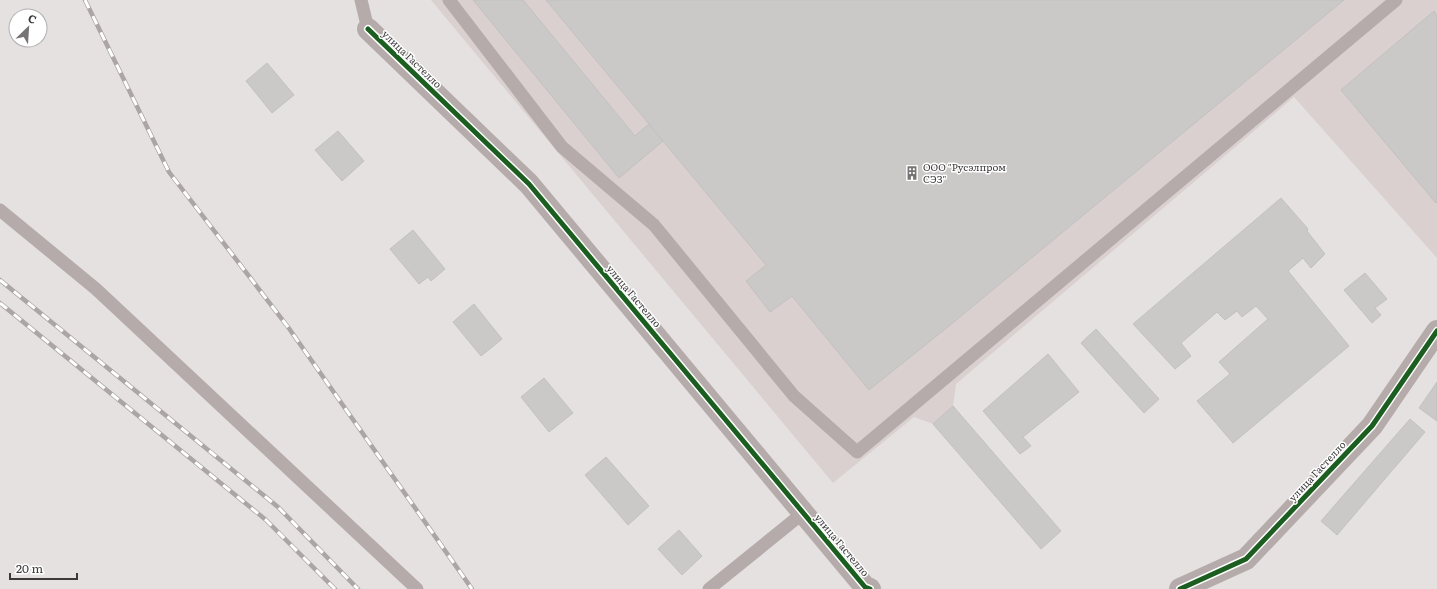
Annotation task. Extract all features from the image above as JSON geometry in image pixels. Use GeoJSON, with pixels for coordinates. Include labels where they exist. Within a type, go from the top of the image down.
{"type":"FeatureCollection","features":[{"type":"Feature","properties":{"kind":"street","name":"улица Гастелло"},"geometry":{"type":"LineString","coordinates":[[368,29],[529,184],[865,587],[870,589]]}},
{"type":"Feature","properties":{"kind":"street","name":"улица Гастелло"},"geometry":{"type":"LineString","coordinates":[[1180,589],[1246,559],[1372,426],[1437,331]]}},
{"type":"Feature","properties":{"kind":"lane"},"geometry":{"type":"LineString","coordinates":[[361,0],[368,29]]}},
{"type":"Feature","properties":{"kind":"lane"},"geometry":{"type":"LineString","coordinates":[[449,0],[562,147],[654,225],[794,396],[857,452],[1396,0]]}},
{"type":"Feature","properties":{"kind":"lane"},"geometry":{"type":"LineString","coordinates":[[0,210],[96,289],[417,589]]}},
{"type":"Feature","properties":{"kind":"lane"},"geometry":{"type":"LineString","coordinates":[[710,589],[803,513]]}},
{"type":"Feature","properties":{"kind":"shaded area","name":"ООО \"Русэлпром СЭЗ\""},"geometry":{"type":"Polygon","coordinates":[[[431,0],[1437,0],[1437,258],[1294,97],[956,384],[953,406],[933,424],[914,417],[833,483],[431,0]]]}},
{"type":"Feature","properties":{"kind":"building"},"geometry":{"type":"Polygon","coordinates":[[[473,0],[523,0],[635,136],[649,124],[663,141],[619,178],[473,0]]]}},
{"type":"Feature","properties":{"kind":"building","name":"ООО \"Русэлпром СЭЗ\""},"geometry":{"type":"Polygon","coordinates":[[[546,0],[1344,0],[949,326],[869,390],[792,296],[770,312],[746,281],[766,265],[546,0]]]}},
{"type":"Feature","properties":{"kind":"building"},"geometry":{"type":"Polygon","coordinates":[[[1434,11],[1437,16],[1436,203],[1341,90],[1434,11]]]}},
{"type":"Feature","properties":{"kind":"building"},"geometry":{"type":"Polygon","coordinates":[[[267,63],[294,95],[272,113],[246,81],[267,63]]]}},
{"type":"Feature","properties":{"kind":"building"},"geometry":{"type":"Polygon","coordinates":[[[338,131],[364,161],[342,181],[315,150],[338,131]]]}},
{"type":"Feature","properties":{"kind":"building"},"geometry":{"type":"Polygon","coordinates":[[[1281,198],[1308,229],[1307,231],[1325,254],[1311,268],[1303,258],[1288,271],[1349,346],[1233,443],[1197,401],[1230,374],[1219,362],[1268,319],[1256,306],[1242,317],[1237,311],[1225,320],[1217,312],[1181,343],[1191,356],[1175,369],[1133,324],[1281,198]]]}},
{"type":"Feature","properties":{"kind":"building"},"geometry":{"type":"Polygon","coordinates":[[[413,230],[445,269],[431,281],[428,277],[419,284],[390,249],[413,230]]]}},
{"type":"Feature","properties":{"kind":"building"},"geometry":{"type":"Polygon","coordinates":[[[1365,273],[1387,299],[1375,308],[1381,315],[1372,323],[1344,290],[1365,273]]]}},
{"type":"Feature","properties":{"kind":"building"},"geometry":{"type":"Polygon","coordinates":[[[474,304],[502,339],[481,356],[453,322],[474,304]]]}},
{"type":"Feature","properties":{"kind":"building"},"geometry":{"type":"Polygon","coordinates":[[[1096,329],[1159,399],[1144,413],[1081,343],[1096,329]]]}},
{"type":"Feature","properties":{"kind":"building"},"geometry":{"type":"Polygon","coordinates":[[[1048,354],[1079,392],[1023,437],[1031,446],[1020,454],[983,411],[1048,354]]]}},
{"type":"Feature","properties":{"kind":"building"},"geometry":{"type":"Polygon","coordinates":[[[544,378],[573,413],[549,432],[521,397],[544,378]]]}},
{"type":"Feature","properties":{"kind":"building"},"geometry":{"type":"Polygon","coordinates":[[[1437,382],[1437,421],[1419,408],[1437,382]]]}},
{"type":"Feature","properties":{"kind":"building"},"geometry":{"type":"Polygon","coordinates":[[[953,406],[1061,531],[1041,549],[933,424],[953,406]]]}},
{"type":"Feature","properties":{"kind":"building"},"geometry":{"type":"Polygon","coordinates":[[[1410,419],[1425,432],[1337,535],[1321,521],[1410,419]]]}},
{"type":"Feature","properties":{"kind":"building"},"geometry":{"type":"Polygon","coordinates":[[[606,457],[649,506],[628,525],[585,475],[606,457]]]}},
{"type":"Feature","properties":{"kind":"building"},"geometry":{"type":"Polygon","coordinates":[[[679,530],[702,556],[682,575],[658,549],[679,530]]]}},
{"type":"Feature","properties":{"kind":"railway"},"geometry":{"type":"LineString","coordinates":[[85,0],[169,172],[288,327],[472,589]]}},
{"type":"Feature","properties":{"kind":"railway"},"geometry":{"type":"LineString","coordinates":[[0,280],[278,507],[358,589]]}},
{"type":"Feature","properties":{"kind":"railway"},"geometry":{"type":"LineString","coordinates":[[0,303],[266,520],[335,589]]}},
{"type":"Feature","properties":{"kind":"cycle path"},"geometry":{"type":"LineString","coordinates":[[368,29],[529,184],[865,587],[870,589]]}},
{"type":"Feature","properties":{"kind":"cycle path"},"geometry":{"type":"LineString","coordinates":[[1180,589],[1246,559],[1372,426],[1437,331]]}},
{"type":"Feature","properties":{"kind":"place","name":"ООО \"Русэлпром СЭЗ\""},"geometry":{"type":"Point","coordinates":[912,173]}}]}
